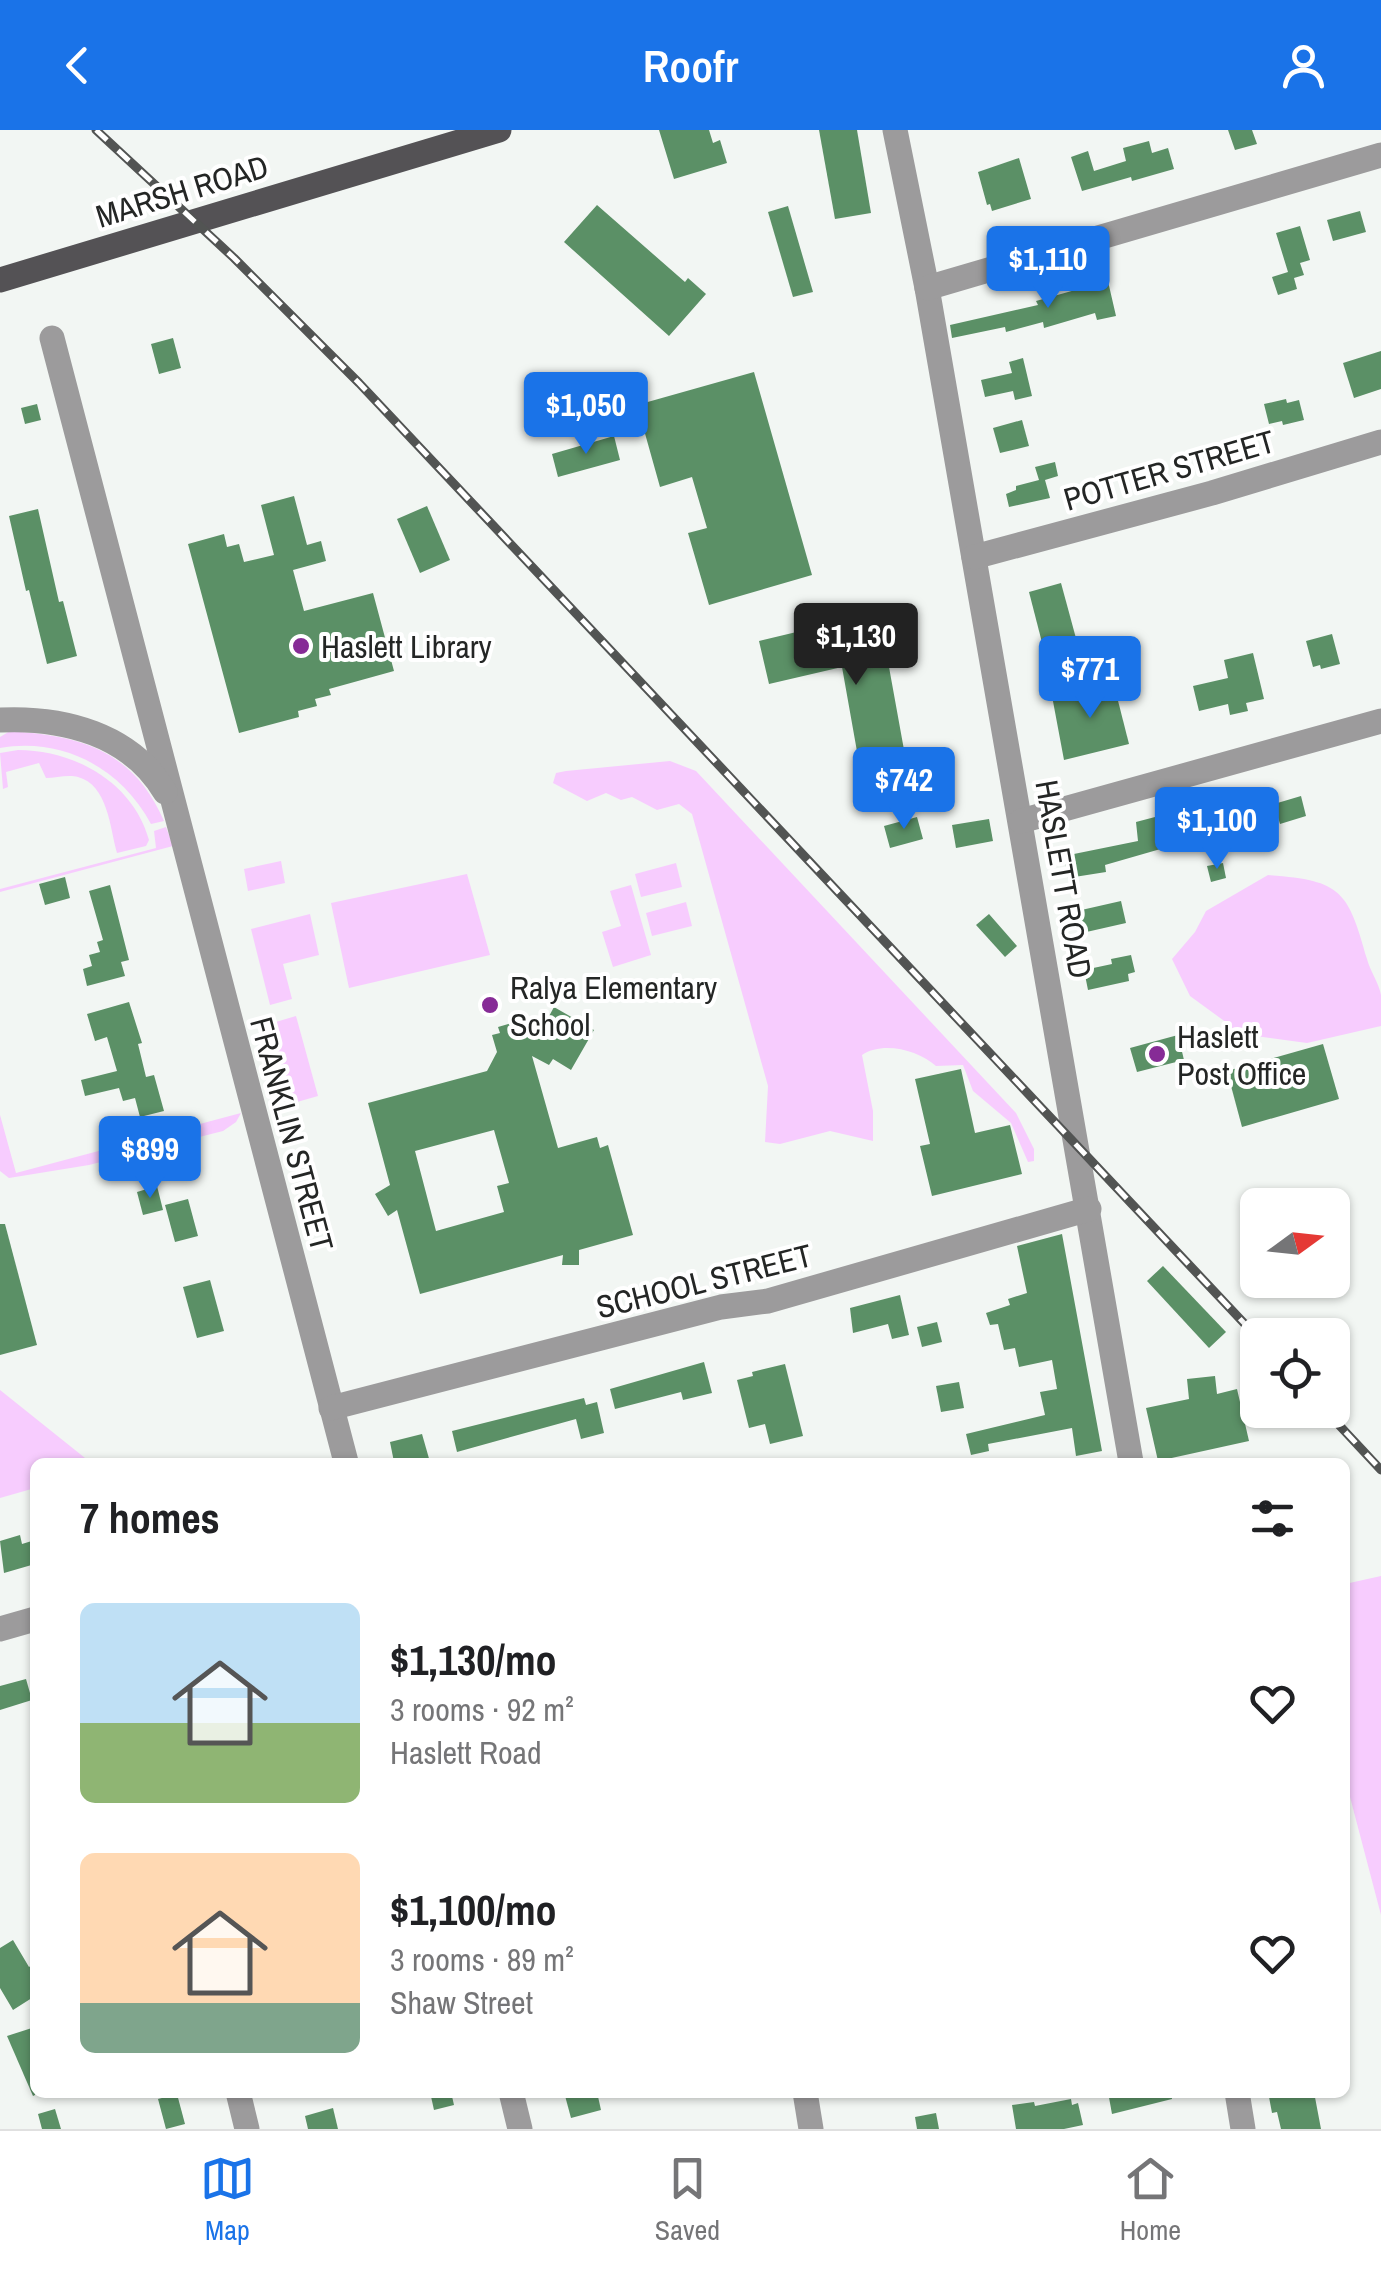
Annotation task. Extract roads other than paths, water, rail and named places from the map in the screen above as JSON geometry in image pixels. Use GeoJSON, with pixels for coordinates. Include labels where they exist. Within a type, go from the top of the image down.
{"type":"FeatureCollection","features":[{"type":"Feature","properties":{"kind":"main road","name":"MARSH ROAD"},"geometry":{"type":"LineString","coordinates":[[0,280],[499,130]]}},
{"type":"Feature","properties":{"kind":"street","name":"HASLETT ROAD"},"geometry":{"type":"LineString","coordinates":[[895,130],[927,288],[1130,1458]]}},
{"type":"Feature","properties":{"kind":"street"},"geometry":{"type":"LineString","coordinates":[[927,288],[1381,156]]}},
{"type":"Feature","properties":{"kind":"street","name":"FRANKLIN STREET"},"geometry":{"type":"LineString","coordinates":[[52,338],[345,1458]]}},
{"type":"Feature","properties":{"kind":"street","name":"POTTER STREET"},"geometry":{"type":"LineString","coordinates":[[974,558],[1381,442]]}},
{"type":"Feature","properties":{"kind":"street","name":"FRANKLIN STREET"},"geometry":{"type":"LineString","coordinates":[[0,720],[50,722],[100,736],[137,757],[167,795],[177,821]]}},
{"type":"Feature","properties":{"kind":"street"},"geometry":{"type":"LineString","coordinates":[[1021,821],[1381,722]]}},
{"type":"Feature","properties":{"kind":"street","name":"FRANKLIN STREET"},"geometry":{"type":"LineString","coordinates":[[100,736],[152,723]]}},
{"type":"Feature","properties":{"kind":"street","name":"SCHOOL STREET"},"geometry":{"type":"LineString","coordinates":[[331,1408],[721,1307],[768,1300],[1089,1209]]}},
{"type":"Feature","properties":{"kind":"street"},"geometry":{"type":"LineString","coordinates":[[0,1629],[30,1620]]}},
{"type":"Feature","properties":{"kind":"street"},"geometry":{"type":"LineString","coordinates":[[239,2098],[247,2129]]}},
{"type":"Feature","properties":{"kind":"street"},"geometry":{"type":"LineString","coordinates":[[512,2098],[520,2129]]}},
{"type":"Feature","properties":{"kind":"street"},"geometry":{"type":"LineString","coordinates":[[806,2098],[811,2129]]}},
{"type":"Feature","properties":{"kind":"street"},"geometry":{"type":"LineString","coordinates":[[1238,2098],[1243,2129]]}},
{"type":"Feature","properties":{"kind":"railway"},"geometry":{"type":"LineString","coordinates":[[96,130],[234,258],[359,383],[1240,1319]]}},
{"type":"Feature","properties":{"kind":"railway"},"geometry":{"type":"LineString","coordinates":[[1342,1428],[1381,1470]]}},
{"type":"Feature","properties":{"kind":"place","name":"Haslett Library"},"geometry":{"type":"Point","coordinates":[301,646]}},
{"type":"Feature","properties":{"kind":"place","name":"Ralya Elementary School"},"geometry":{"type":"Point","coordinates":[490,1005]}},
{"type":"Feature","properties":{"kind":"place","name":"Haslett Post Office"},"geometry":{"type":"Point","coordinates":[1157,1054]}}]}
